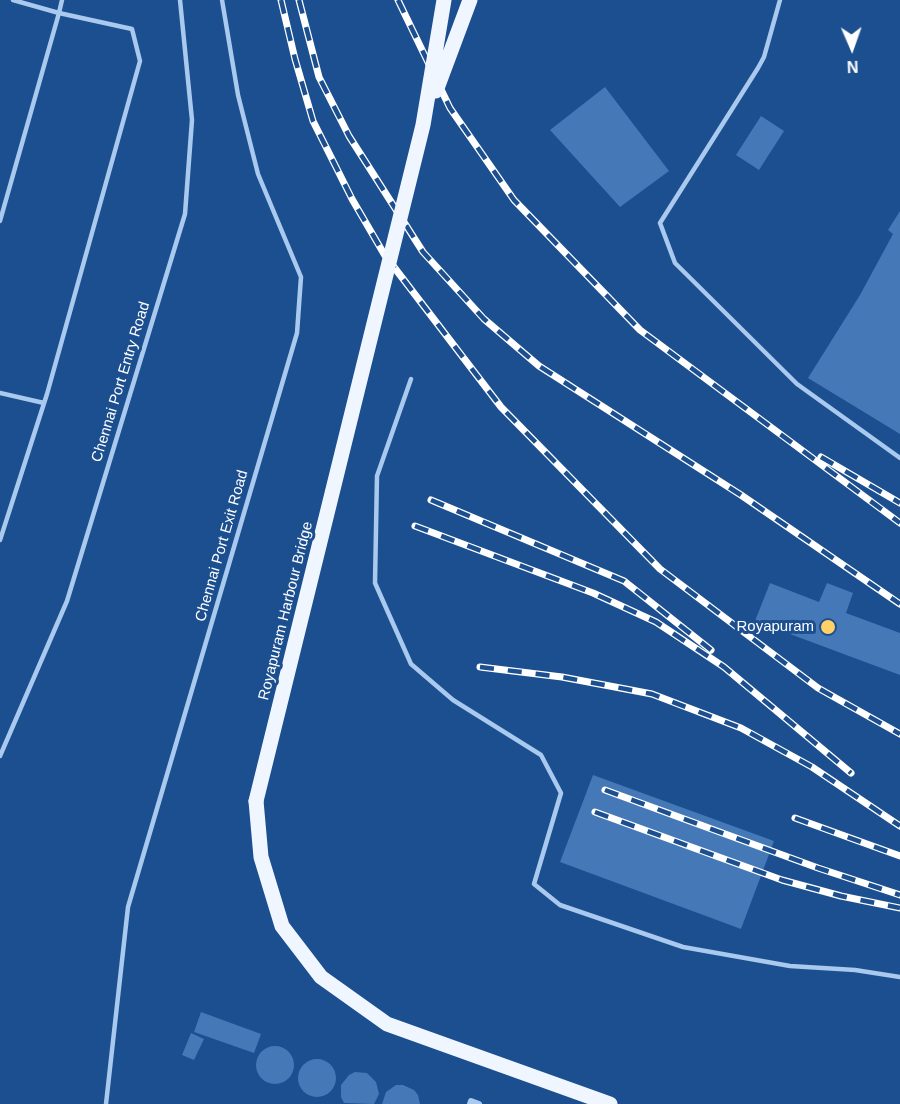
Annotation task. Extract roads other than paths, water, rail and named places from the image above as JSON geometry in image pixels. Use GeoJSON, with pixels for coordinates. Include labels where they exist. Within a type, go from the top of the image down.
{"type":"FeatureCollection","features":[{"type":"Feature","properties":{"kind":"main road","name":"Royapuram Harbour Bridge"},"geometry":{"type":"LineString","coordinates":[[444,0],[423,125],[256,801],[261,857],[282,926],[321,977],[387,1024],[610,1104]]}},
{"type":"Feature","properties":{"kind":"main road"},"geometry":{"type":"LineString","coordinates":[[423,125],[470,0]]}},
{"type":"Feature","properties":{"kind":"street"},"geometry":{"type":"LineString","coordinates":[[470,1103],[479,1104]]}},
{"type":"Feature","properties":{"kind":"lane"},"geometry":{"type":"LineString","coordinates":[[0,540],[44,403],[140,61],[132,29],[59,13],[14,0]]}},
{"type":"Feature","properties":{"kind":"lane"},"geometry":{"type":"LineString","coordinates":[[0,221],[62,0]]}},
{"type":"Feature","properties":{"kind":"lane","name":"Chennai Port Entry Road"},"geometry":{"type":"LineString","coordinates":[[0,756],[67,601],[185,214],[192,120],[180,0]]}},
{"type":"Feature","properties":{"kind":"lane","name":"Chennai Port Exit Road"},"geometry":{"type":"LineString","coordinates":[[106,1104],[128,907],[297,333],[301,277],[258,174],[238,95],[222,0]]}},
{"type":"Feature","properties":{"kind":"lane"},"geometry":{"type":"LineString","coordinates":[[780,0],[764,57],[660,223],[675,263],[796,384],[900,458]]}},
{"type":"Feature","properties":{"kind":"lane"},"geometry":{"type":"LineString","coordinates":[[411,380],[377,476],[375,583],[411,664],[453,700],[541,755],[561,793],[534,884],[560,905],[682,947],[790,966],[855,970],[900,977]]}},
{"type":"Feature","properties":{"kind":"lane"},"geometry":{"type":"LineString","coordinates":[[0,393],[44,403]]}},
{"type":"Feature","properties":{"kind":"railway"},"geometry":{"type":"LineString","coordinates":[[281,0],[313,121],[352,199],[384,254],[501,407],[660,569],[818,688],[900,734]]}},
{"type":"Feature","properties":{"kind":"railway"},"geometry":{"type":"LineString","coordinates":[[299,0],[319,77],[349,136],[423,252],[484,319],[539,366],[741,495],[900,604]]}},
{"type":"Feature","properties":{"kind":"railway"},"geometry":{"type":"LineString","coordinates":[[398,0],[450,108],[514,200],[640,330],[900,523]]}},
{"type":"Feature","properties":{"kind":"railway"},"geometry":{"type":"LineString","coordinates":[[821,457],[900,503]]}},
{"type":"Feature","properties":{"kind":"railway"},"geometry":{"type":"LineString","coordinates":[[431,500],[624,581],[711,650]]}},
{"type":"Feature","properties":{"kind":"railway"},"geometry":{"type":"LineString","coordinates":[[415,526],[593,593],[656,622],[724,667],[851,773]]}},
{"type":"Feature","properties":{"kind":"railway"},"geometry":{"type":"LineString","coordinates":[[480,667],[562,677],[652,694],[741,728],[812,767],[900,826]]}},
{"type":"Feature","properties":{"kind":"railway"},"geometry":{"type":"LineString","coordinates":[[605,790],[818,868],[900,895]]}},
{"type":"Feature","properties":{"kind":"railway"},"geometry":{"type":"LineString","coordinates":[[595,812],[782,880],[841,896],[900,908]]}},
{"type":"Feature","properties":{"kind":"railway"},"geometry":{"type":"LineString","coordinates":[[795,818],[900,856]]}},
{"type":"Feature","properties":{"kind":"place","name":"Royapuram"},"geometry":{"type":"Point","coordinates":[828,627]}}]}
